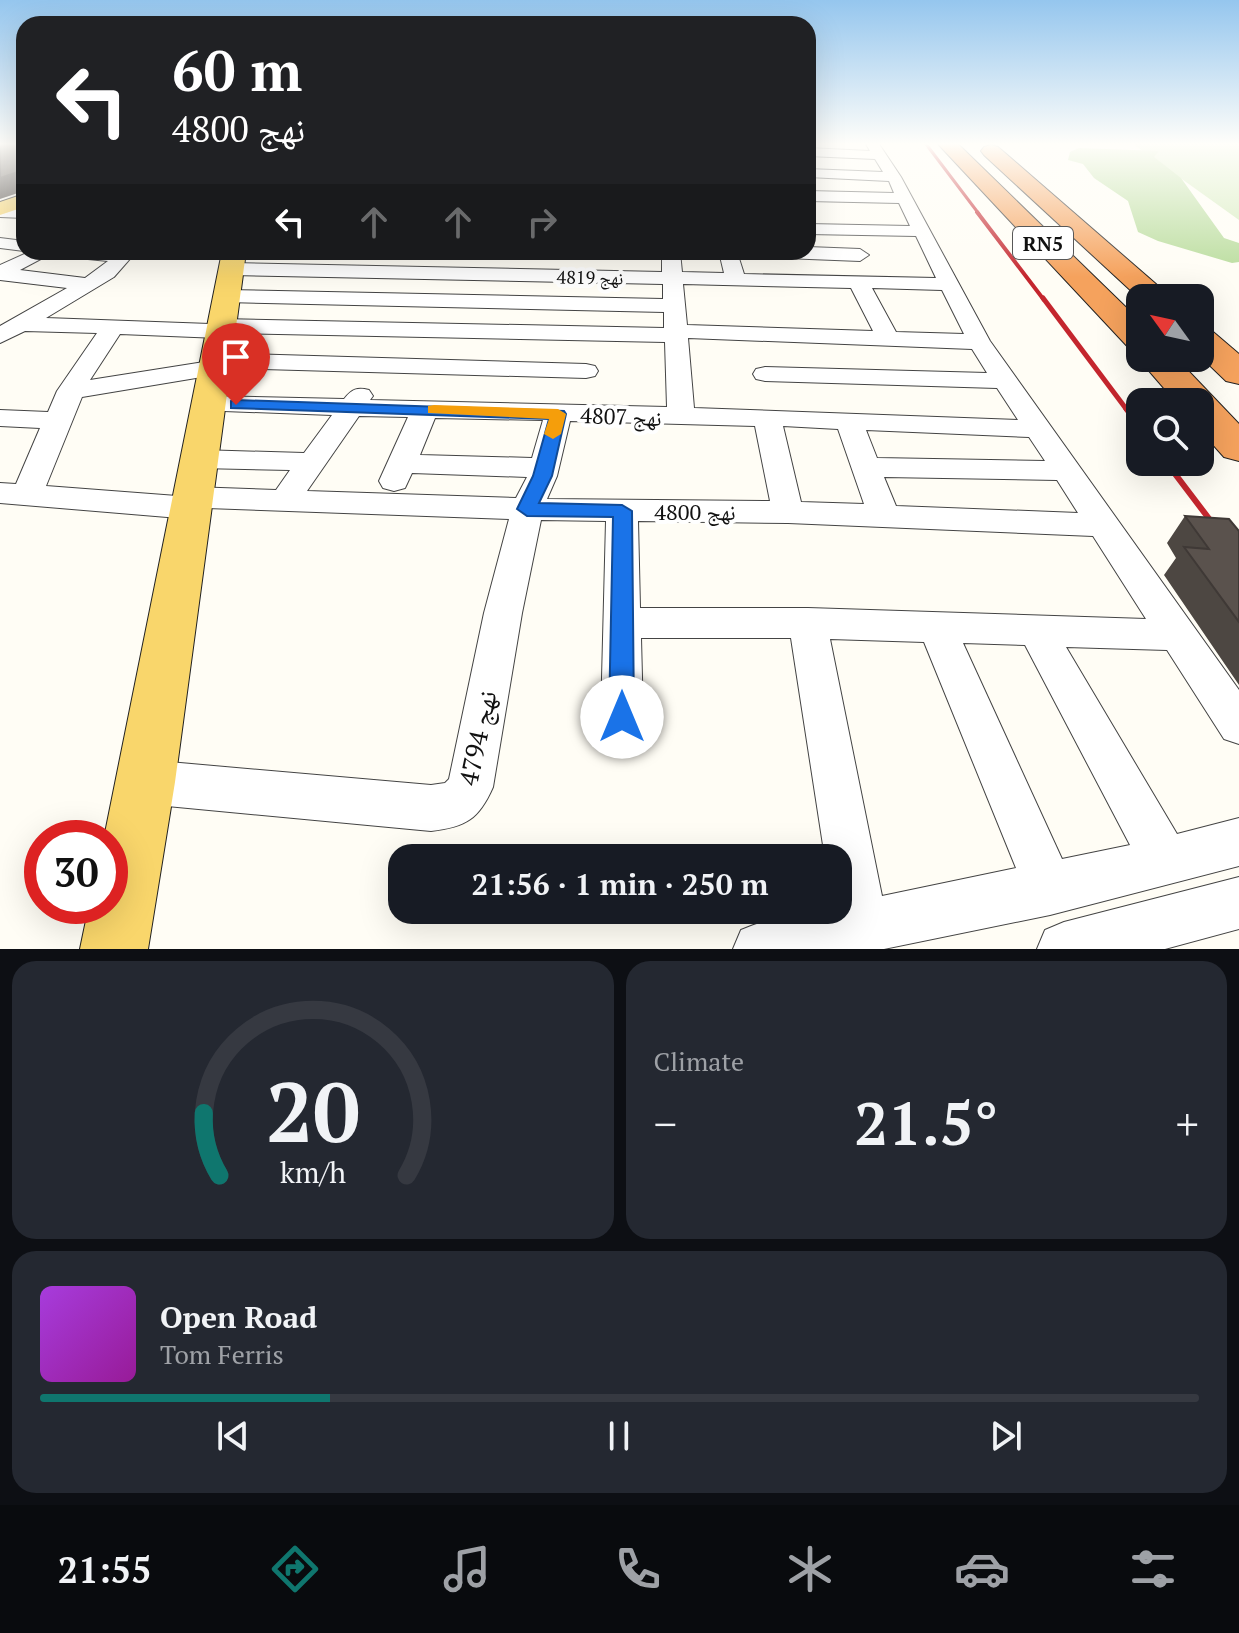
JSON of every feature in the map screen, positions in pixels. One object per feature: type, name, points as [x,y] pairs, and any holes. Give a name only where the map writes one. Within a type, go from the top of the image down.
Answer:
[{"type":"highway","name":"RN5","points":[[991,188],[1126,326]]},
{"type":"highway","name":"RN5","points":[[1034,188],[1141,284]]},
{"type":"highway","points":[[1214,351],[1239,373]]},
{"type":"highway","points":[[1169,372],[1183,388]]},
{"type":"highway","points":[[1214,421],[1239,448]]},
{"type":"main road","points":[[114,949],[146,782],[222,318]]},
{"type":"street","points":[[899,188],[979,342],[1035,429],[1239,725]]},
{"type":"street","points":[[816,196],[905,198]]},
{"type":"street","points":[[816,229],[920,231]]},
{"type":"street","points":[[846,230],[860,255],[888,338]]},
{"type":"street","points":[[816,254],[860,255]]},
{"type":"street","points":[[0,273],[28,260]]},
{"type":"street","points":[[9,330],[107,273],[121,260]]},
{"type":"street","name":"نهج 4819","points":[[222,318],[355,260],[400,274],[948,284]]},
{"type":"street","points":[[400,274],[411,260]]},
{"type":"street","points":[[493,276],[498,260]]},
{"type":"street","points":[[539,332],[550,276],[557,260]]},
{"type":"street","points":[[672,260],[681,417]]},
{"type":"street","points":[[730,260],[736,279]]},
{"type":"street","points":[[786,260],[793,280]]},
{"type":"street","points":[[0,273],[87,284]]},
{"type":"street","points":[[9,330],[113,328],[447,301],[675,306]]},
{"type":"street","points":[[284,501],[383,365],[447,301]]},
{"type":"street","points":[[0,308],[39,312]]},
{"type":"street","points":[[70,391],[222,318],[419,332],[677,333],[979,342]]},
{"type":"street","points":[[222,318],[383,365],[586,371]]},
{"type":"street","name":"نهج 4807","points":[[222,318],[351,408],[772,418],[1035,429]]},
{"type":"street","points":[[13,494],[57,421],[89,356],[113,328]]},
{"type":"street","points":[[498,331],[499,411]]},
{"type":"street","points":[[576,414],[586,371],[590,333]]},
{"type":"street","points":[[755,335],[765,374],[788,512]]},
{"type":"street","points":[[765,374],[1004,381]]},
{"type":"street","points":[[383,504],[425,409]]},
{"type":"street","name":"نهج 4794","points":[[146,782],[431,808],[453,805],[465,797],[470,787],[503,613],[527,509],[544,468],[576,414]]},
{"type":"street","points":[[0,418],[57,421]]},
{"type":"street","points":[[849,422],[884,517]]},
{"type":"street","points":[[13,494],[194,488],[312,462]]},
{"type":"street","points":[[401,464],[544,468]]},
{"type":"street","points":[[867,467],[1065,471]]},
{"type":"street","name":"نهج 4800","points":[[194,488],[284,501],[527,509],[788,512],[1101,525]]},
{"type":"street","points":[[622,511],[622,717]]},
{"type":"street","points":[[621,623],[808,623],[1176,635]]},
{"type":"street","points":[[808,623],[862,928]]},
{"type":"street","points":[[937,628],[1050,889]]},
{"type":"street","points":[[1037,631],[1166,862]]},
{"type":"street","points":[[760,949],[1050,889],[1239,842]]},
{"type":"street","points":[[1064,949],[1239,903]]},
{"type":"green space","points":[[1109,188],[1188,188],[1224,238],[1239,243],[1239,262],[1232,263],[1138,232],[1128,201]]},
{"type":"green space","points":[[1195,188],[1239,188],[1239,220]]},
{"type":"building","points":[[1185,516],[1229,519],[1239,531],[1239,622],[1184,547],[1209,549]]},
{"type":"railway","points":[[960,188],[979,214]]},
{"type":"railway","points":[[977,212],[1044,300]]},
{"type":"railway","points":[[1043,298],[1126,409]]},
{"type":"railway","points":[[1177,476],[1232,549]]},
{"type":"railway","points":[[1230,547],[1239,559]]},
{"type":"slow traffic","points":[[434,409],[558,414],[553,434]]},
{"type":"route","points":[[236,405],[558,414],[539,486],[527,509],[622,511],[622,717]]}]
